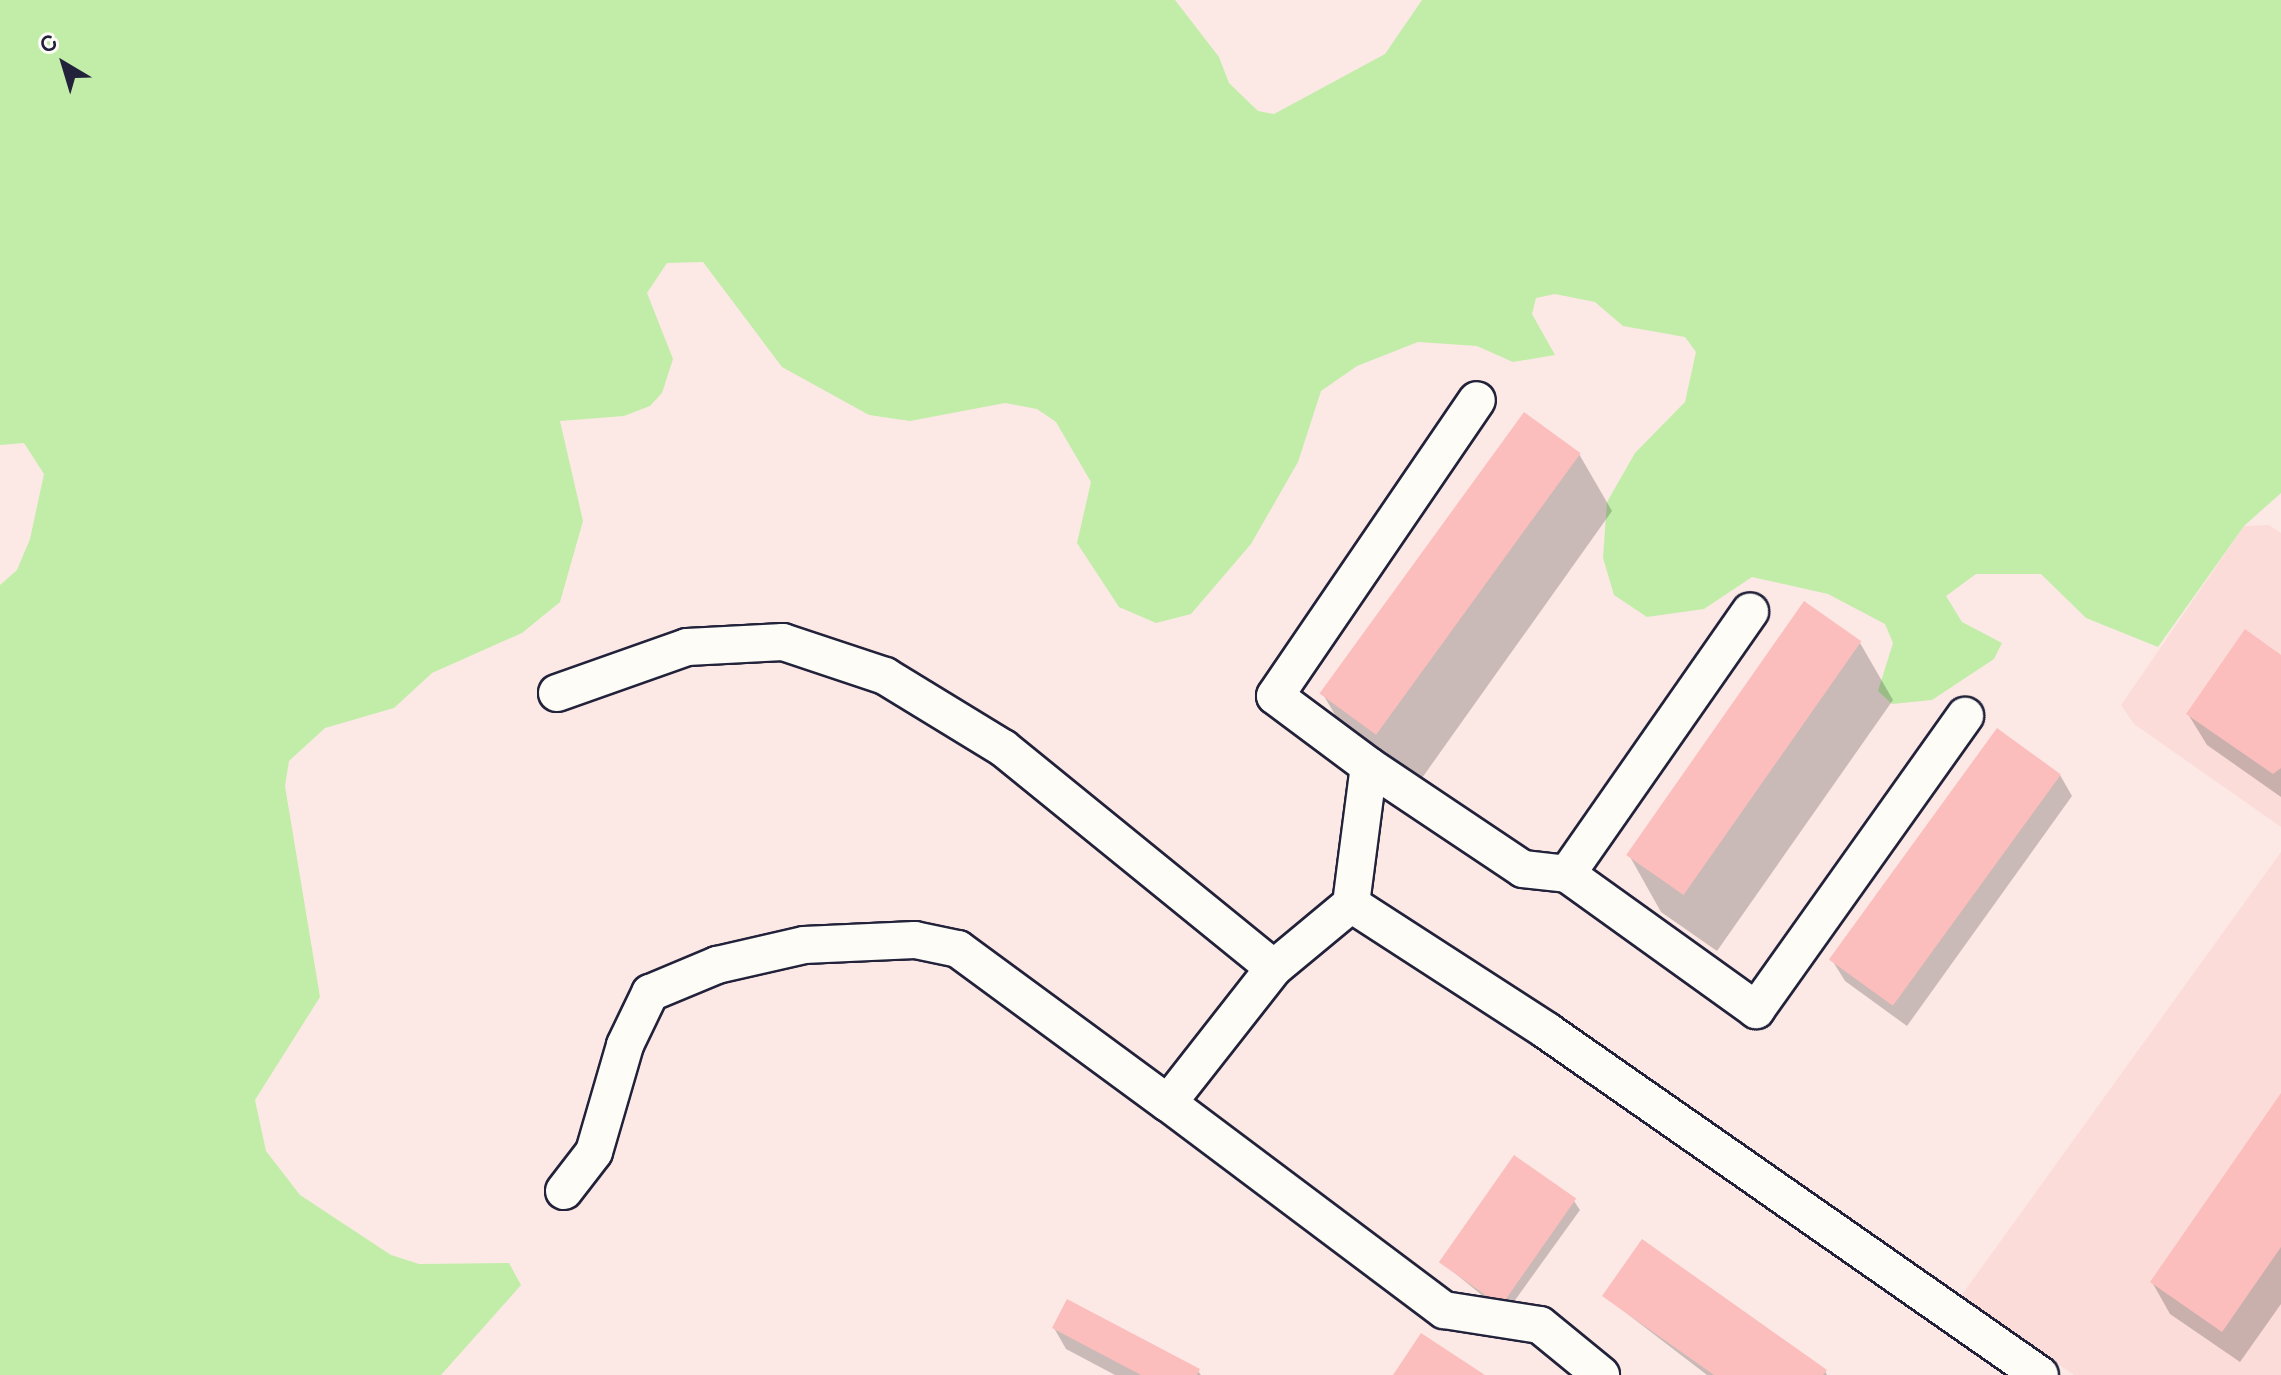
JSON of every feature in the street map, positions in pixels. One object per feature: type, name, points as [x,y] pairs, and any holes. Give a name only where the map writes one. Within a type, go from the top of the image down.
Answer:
[{"type":"lane","points":[[1477,400],[1275,696],[1369,766],[1523,869],[1567,874],[1756,1010],[1965,716]]},
{"type":"lane","points":[[1567,874],[1750,612]]},
{"type":"lane","points":[[557,693],[687,647],[769,643],[885,676],[1003,748],[1274,968]]},
{"type":"lane","points":[[1168,1103],[1274,968],[1351,904],[1369,766]]},
{"type":"lane","points":[[1351,904],[1547,1031],[2040,1375]]},
{"type":"lane","points":[[564,1191],[594,1152],[625,1045],[650,993],[717,965],[804,945],[915,940],[958,949],[1444,1310],[1540,1325],[1601,1375]]},
{"type":"shaded area","points":[[2269,525],[2281,533],[2281,827],[2134,724],[2121,705],[2244,526]]},
{"type":"shaded area","points":[[2281,852],[2281,1375],[2074,1375],[1961,1296]]},
{"type":"green space","points":[[0,0],[1175,0],[1219,57],[1229,83],[1258,111],[1274,114],[1385,54],[1422,0],[2281,0],[2281,493],[2244,526],[2158,647],[2086,618],[2041,574],[1976,574],[1946,596],[1962,622],[2002,643],[1994,659],[1932,700],[1892,704],[1878,691],[1893,643],[1885,624],[1828,594],[1752,577],[1704,609],[1647,617],[1614,595],[1603,558],[1607,502],[1635,453],[1685,402],[1696,352],[1685,337],[1623,326],[1595,302],[1555,294],[1536,298],[1532,314],[1555,355],[1513,362],[1477,346],[1418,342],[1357,366],[1321,391],[1298,462],[1251,544],[1191,614],[1156,623],[1119,607],[1077,543],[1091,482],[1056,422],[1037,409],[1005,403],[910,421],[869,415],[782,367],[703,262],[667,263],[647,293],[673,359],[662,393],[650,406],[624,416],[560,421],[583,521],[560,602],[522,633],[432,673],[394,708],[325,728],[289,761],[285,786],[320,997],[255,1100],[266,1151],[300,1195],[391,1255],[419,1264],[509,1263],[521,1285],[441,1375],[0,1375],[0,585],[17,570],[30,539],[44,474],[24,443],[0,445]]},
{"type":"building","points":[[1524,412],[1581,453],[1376,735],[1319,694]]},
{"type":"building","points":[[1804,601],[1861,641],[1684,895],[1626,855]]},
{"type":"building","points":[[2245,629],[2281,655],[2281,768],[2273,774],[2186,714]]},
{"type":"building","points":[[1997,728],[2061,774],[1893,1006],[1829,959]]},
{"type":"building","points":[[2281,1093],[2281,1247],[2222,1332],[2150,1282]]},
{"type":"building","points":[[1514,1155],[1576,1199],[1501,1306],[1439,1262]]},
{"type":"building","points":[[1642,1239],[1827,1370],[1823,1375],[1714,1375],[1602,1296]]},
{"type":"building","points":[[1067,1299],[1200,1369],[1197,1375],[1141,1375],[1052,1328]]},
{"type":"building","points":[[1421,1333],[1485,1375],[1393,1375]]}]
